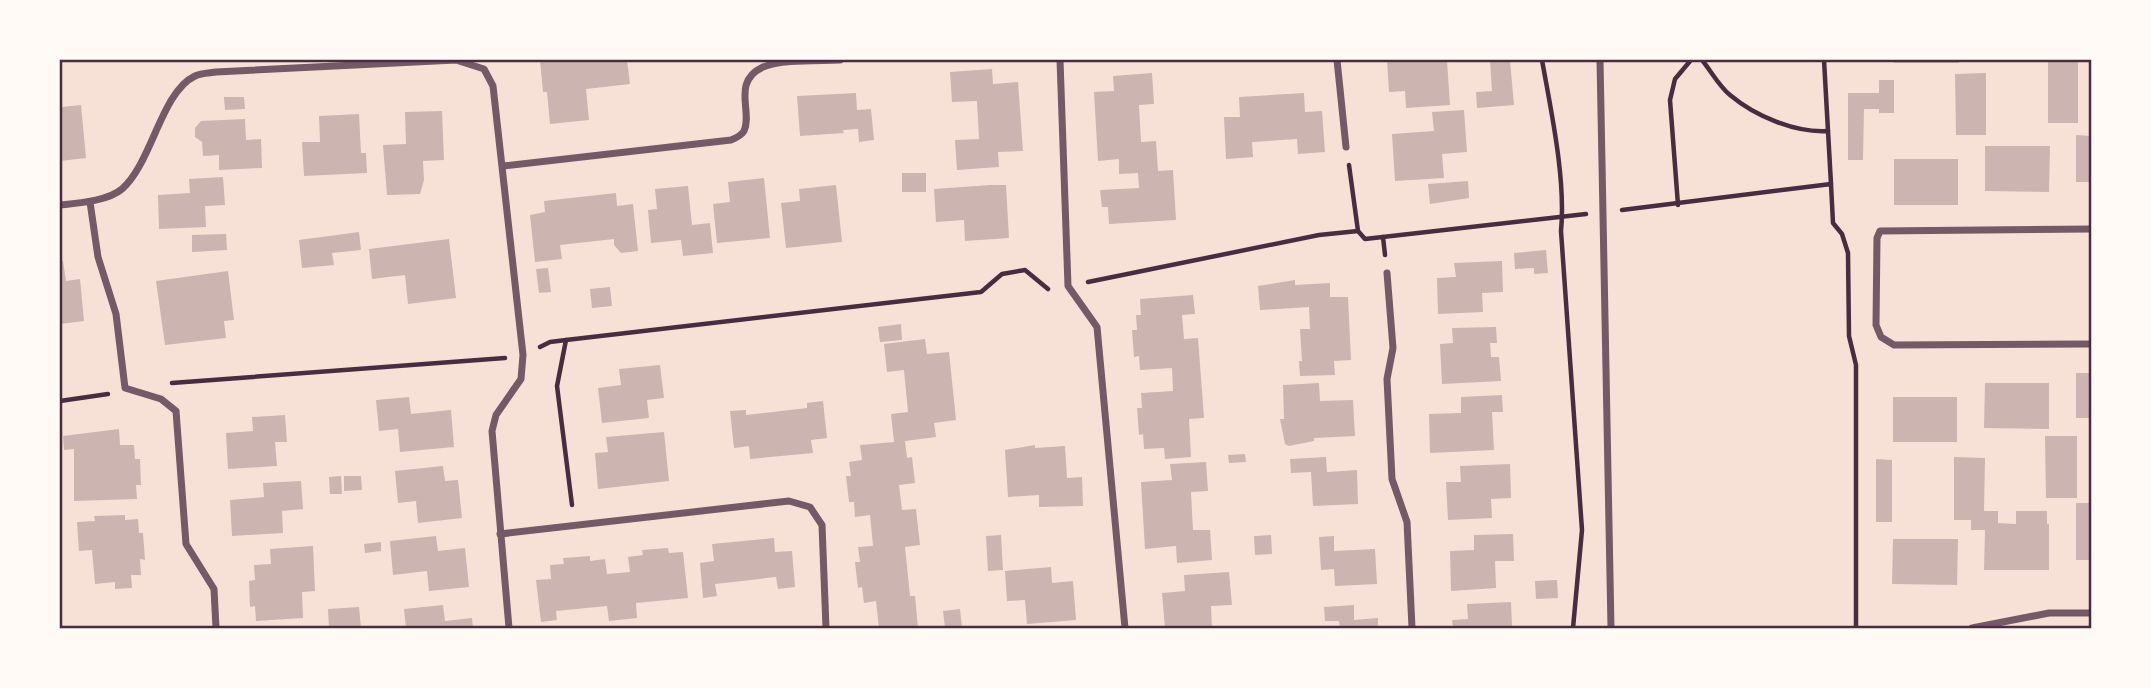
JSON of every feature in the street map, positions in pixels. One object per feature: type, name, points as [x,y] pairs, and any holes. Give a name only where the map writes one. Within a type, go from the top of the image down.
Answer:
[{"type":"street","points":[[60,205],[90,202],[121,191],[137,171],[173,96],[195,76],[216,72],[456,60],[484,69],[493,86],[523,355],[520,379],[496,415],[492,431],[509,628]]},
{"type":"street","points":[[503,166],[731,140],[740,136],[745,129],[744,91],[755,72],[773,64],[840,60]]},
{"type":"street","points":[[1060,60],[1068,286],[1097,327],[1125,628]]},
{"type":"street","points":[[1337,60],[1346,147]]},
{"type":"street","points":[[1600,60],[1611,628]]},
{"type":"street","points":[[90,202],[98,257],[116,314],[125,388],[161,399],[176,411],[186,544],[214,589],[216,628]]},
{"type":"street","points":[[2091,229],[1880,231],[1877,238],[1876,325],[1881,337],[1894,345],[2091,344]]},
{"type":"street","points":[[1387,273],[1393,348],[1388,379],[1392,480],[1407,522],[1412,628]]},
{"type":"street","points":[[500,534],[789,501],[810,507],[822,525],[826,628]]},
{"type":"street","points":[[1972,628],[2049,613],[2091,613]]},
{"type":"path","points":[[1542,60],[1553,123],[1563,215],[1569,360],[1582,530],[1573,628]]},
{"type":"path","points":[[1678,205],[1670,100],[1675,79],[1691,60]]},
{"type":"path","points":[[1702,60],[1729,94],[1764,116],[1803,130],[1828,131]]},
{"type":"path","points":[[1824,60],[1833,223],[1842,234],[1848,253],[1849,336],[1856,365],[1856,628]]},
{"type":"path","points":[[1346,147],[1358,231],[1365,239],[1563,215],[1678,205],[1831,184]]},
{"type":"path","points":[[165,383],[523,355],[550,342],[981,292],[1002,274],[1026,270],[1049,290],[1319,235],[1358,231]]},
{"type":"path","points":[[566,340],[557,386],[574,526]]},
{"type":"path","points":[[60,401],[125,388]]},
{"type":"building","points":[[540,60],[627,60],[630,84],[586,89],[589,120],[550,124]]},
{"type":"building","points":[[1387,60],[1447,60],[1450,105],[1406,108],[1405,91],[1389,92]]},
{"type":"building","points":[[1490,60],[1510,60],[1514,105],[1477,108],[1476,92],[1492,91]]},
{"type":"building","points":[[1893,60],[1959,60],[1959,63],[1893,63]]},
{"type":"building","points":[[2078,61],[2078,123],[2048,123],[2048,62]]},
{"type":"building","points":[[992,69],[993,84],[1018,82],[1023,151],[998,152],[999,167],[957,170],[955,140],[979,139],[977,101],[952,102],[950,72]]},
{"type":"building","points":[[1152,73],[1154,104],[1139,105],[1141,142],[1156,141],[1158,171],[1173,170],[1176,220],[1109,224],[1108,207],[1102,207],[1100,190],[1139,188],[1138,173],[1119,174],[1119,159],[1098,161],[1094,92],[1114,91],[1113,76]]},
{"type":"building","points":[[1986,73],[1986,135],[1956,135],[1955,74]]},
{"type":"building","points":[[1879,80],[1894,80],[1894,113],[1864,109],[1863,160],[1848,160],[1848,93],[1879,93]]},
{"type":"building","points":[[856,93],[857,110],[871,109],[874,140],[859,142],[858,129],[843,130],[844,133],[800,136],[797,96]]},
{"type":"building","points":[[1304,93],[1305,112],[1322,111],[1325,152],[1298,154],[1297,139],[1252,142],[1253,157],[1226,159],[1224,117],[1240,117],[1239,97]]},
{"type":"building","points":[[224,97],[244,97],[245,109],[225,110]]},
{"type":"building","points":[[60,101],[62,107],[81,105],[86,158],[60,161]]},
{"type":"building","points":[[1464,110],[1467,152],[1442,154],[1444,178],[1395,181],[1392,134],[1434,131],[1432,112]]},
{"type":"building","points":[[442,111],[444,160],[423,161],[424,180],[420,194],[387,195],[383,145],[406,144],[405,112]]},
{"type":"building","points":[[359,114],[361,153],[366,153],[367,173],[304,176],[302,142],[320,142],[319,116]]},
{"type":"building","points":[[245,119],[246,140],[261,139],[262,168],[219,170],[219,155],[203,156],[202,142],[195,137],[195,128],[201,121]]},
{"type":"building","points":[[2076,135],[2092,136],[2092,182],[2076,182]]},
{"type":"building","points":[[1985,146],[2050,146],[2049,192],[1985,191]]},
{"type":"building","points":[[1894,159],[1958,159],[1958,205],[1894,205]]},
{"type":"building","points":[[902,173],[926,173],[926,192],[902,192]]},
{"type":"building","points":[[223,177],[225,205],[205,206],[206,227],[159,229],[158,195],[190,193],[189,179]]},
{"type":"building","points":[[764,178],[770,238],[717,243],[713,204],[730,202],[728,182]]},
{"type":"building","points":[[1468,181],[1469,198],[1430,204],[1428,184]]},
{"type":"building","points":[[836,185],[842,242],[786,248],[781,203],[800,201],[799,189]]},
{"type":"building","points":[[1006,185],[1009,238],[965,241],[964,220],[936,222],[934,189]]},
{"type":"building","points":[[688,186],[692,225],[710,223],[713,253],[683,256],[681,240],[651,243],[648,210],[657,209],[655,189]]},
{"type":"building","points":[[616,193],[617,206],[633,204],[638,251],[621,253],[614,245],[614,239],[560,245],[562,259],[535,262],[530,215],[545,212],[544,201]]},
{"type":"building","points":[[359,232],[361,250],[332,253],[334,265],[302,268],[299,240]]},
{"type":"building","points":[[226,234],[227,250],[192,252],[192,235]]},
{"type":"building","points":[[449,239],[456,298],[408,304],[405,275],[372,279],[369,249]]},
{"type":"building","points":[[1546,250],[1548,273],[1534,274],[1534,268],[1515,269],[1514,253]]},
{"type":"building","points":[[60,261],[63,261],[66,281],[80,279],[84,321],[60,324]]},
{"type":"building","points":[[1502,261],[1503,292],[1482,293],[1483,312],[1438,314],[1437,278],[1456,277],[1454,263]]},
{"type":"building","points":[[548,268],[551,292],[539,293],[536,269]]},
{"type":"building","points":[[228,271],[234,320],[224,321],[226,338],[165,345],[156,281]]},
{"type":"building","points":[[1295,280],[1295,285],[1330,283],[1330,297],[1348,297],[1351,360],[1334,361],[1335,375],[1300,376],[1300,329],[1310,329],[1309,307],[1260,310],[1258,286]]},
{"type":"building","points":[[610,287],[612,306],[592,308],[590,289]]},
{"type":"building","points":[[1193,295],[1195,314],[1182,315],[1184,339],[1198,338],[1204,418],[1189,419],[1191,457],[1165,459],[1164,448],[1144,449],[1143,434],[1139,435],[1137,408],[1142,408],[1141,393],[1173,391],[1172,368],[1140,370],[1139,356],[1134,357],[1132,330],[1137,330],[1136,315],[1141,315],[1140,299]]},
{"type":"building","points":[[901,324],[902,340],[880,342],[878,327]]},
{"type":"building","points":[[1496,327],[1497,343],[1490,343],[1491,357],[1499,357],[1501,381],[1442,384],[1440,344],[1453,343],[1452,328]]},
{"type":"building","points":[[925,339],[927,354],[949,352],[956,420],[934,423],[936,437],[905,441],[907,458],[912,457],[915,483],[899,485],[902,510],[916,509],[920,545],[905,547],[910,596],[915,596],[918,628],[879,628],[876,601],[864,603],[862,587],[858,588],[855,562],[860,562],[858,547],[873,546],[870,515],[855,517],[854,502],[849,502],[846,476],[851,476],[849,462],[862,460],[860,445],[894,442],[891,414],[908,412],[904,370],[887,372],[884,344]]},
{"type":"building","points":[[660,365],[664,398],[647,400],[649,418],[602,423],[598,388],[621,385],[619,369]]},
{"type":"building","points":[[2076,373],[2092,373],[2092,418],[2076,418]]},
{"type":"building","points":[[1319,383],[1320,401],[1353,400],[1355,436],[1314,438],[1314,441],[1289,446],[1285,444],[1280,419],[1284,419],[1283,385]]},
{"type":"building","points":[[1985,383],[2049,383],[2049,429],[1984,428]]},
{"type":"building","points":[[1502,395],[1503,412],[1492,412],[1494,450],[1430,453],[1429,414],[1461,413],[1461,397]]},
{"type":"building","points":[[409,397],[411,414],[451,410],[454,447],[400,452],[398,429],[379,431],[376,400]]},
{"type":"building","points":[[1893,397],[1957,397],[1957,442],[1893,442]]},
{"type":"building","points":[[823,401],[827,438],[811,440],[813,453],[750,459],[749,446],[734,448],[730,411],[746,410],[746,415],[807,408],[807,403]]},
{"type":"building","points":[[285,415],[287,442],[275,442],[277,466],[228,469],[226,433],[253,431],[252,417]]},
{"type":"building","points":[[119,429],[120,445],[134,445],[135,459],[140,459],[141,485],[136,485],[137,499],[74,501],[74,449],[64,450],[63,436]]},
{"type":"building","points":[[664,432],[669,481],[598,489],[595,453],[608,452],[606,437]]},
{"type":"building","points":[[2045,436],[2077,436],[2077,498],[2046,498]]},
{"type":"building","points":[[1035,445],[1035,448],[1065,446],[1067,478],[1082,477],[1083,506],[1039,507],[1039,495],[1008,497],[1005,450]]},
{"type":"building","points":[[1245,454],[1246,462],[1229,463],[1228,455]]},
{"type":"building","points":[[1326,457],[1327,472],[1357,470],[1358,504],[1313,506],[1311,472],[1291,473],[1290,459]]},
{"type":"building","points":[[1954,457],[1985,458],[1984,511],[1998,511],[1998,523],[2016,524],[2016,511],[2047,511],[2049,570],[1984,570],[1985,530],[1971,530],[1971,520],[1954,520]]},
{"type":"building","points":[[1876,459],[1892,460],[1892,522],[1876,522]]},
{"type":"building","points":[[1206,462],[1208,491],[1191,492],[1193,530],[1210,530],[1212,560],[1177,563],[1176,546],[1145,549],[1141,482],[1172,480],[1170,464]]},
{"type":"building","points":[[1510,464],[1511,498],[1491,499],[1492,518],[1448,520],[1446,482],[1461,482],[1460,466]]},
{"type":"building","points":[[443,466],[445,481],[458,480],[462,518],[418,523],[416,501],[398,503],[395,471]]},
{"type":"building","points":[[341,476],[342,494],[330,494],[329,477]]},
{"type":"building","points":[[344,476],[361,476],[362,490],[344,491]]},
{"type":"building","points":[[301,481],[303,509],[282,511],[283,533],[232,536],[230,500],[264,497],[263,483]]},
{"type":"building","points":[[2076,503],[2092,503],[2092,560],[2076,560]]},
{"type":"building","points":[[125,515],[125,520],[138,519],[139,533],[143,533],[145,560],[140,559],[141,575],[131,575],[132,588],[115,589],[115,582],[95,584],[92,550],[79,551],[77,522],[95,521],[94,516]]},
{"type":"building","points":[[1513,534],[1514,561],[1495,561],[1496,588],[1451,591],[1450,551],[1474,550],[1474,535]]},
{"type":"building","points":[[1001,535],[1003,570],[988,571],[986,536]]},
{"type":"building","points":[[1271,535],[1272,554],[1255,555],[1254,536]]},
{"type":"building","points":[[436,536],[438,551],[465,548],[469,587],[429,591],[427,571],[393,575],[390,541]]},
{"type":"building","points":[[1334,536],[1334,551],[1375,549],[1377,584],[1335,586],[1334,569],[1321,570],[1319,537]]},
{"type":"building","points":[[774,538],[775,552],[792,551],[795,587],[778,589],[776,577],[715,584],[717,596],[703,598],[700,563],[714,561],[712,544]]},
{"type":"building","points":[[1893,539],[1958,539],[1957,585],[1892,584]]},
{"type":"building","points":[[381,542],[381,551],[365,553],[364,544]]},
{"type":"building","points":[[313,546],[315,591],[302,592],[303,618],[256,621],[255,606],[250,607],[249,581],[255,580],[254,565],[271,564],[270,549]]},
{"type":"building","points":[[668,548],[669,553],[683,552],[688,598],[636,603],[637,618],[609,621],[607,606],[556,611],[557,620],[541,622],[536,580],[551,579],[550,565],[564,564],[563,558],[590,556],[590,561],[605,559],[607,574],[630,572],[628,557],[643,555],[642,550]]},
{"type":"building","points":[[1051,567],[1052,583],[1073,581],[1076,620],[1027,624],[1025,600],[1007,601],[1005,571]]},
{"type":"building","points":[[1229,572],[1232,605],[1211,606],[1212,628],[1165,628],[1162,593],[1185,591],[1184,575]]},
{"type":"building","points":[[1557,580],[1558,598],[1536,599],[1535,581]]},
{"type":"building","points":[[1511,602],[1512,626],[1453,628],[1452,620],[1468,619],[1467,604]]},
{"type":"building","points":[[443,605],[445,621],[472,618],[473,628],[406,628],[404,609]]},
{"type":"building","points":[[1354,605],[1354,620],[1378,618],[1378,628],[1340,628],[1339,621],[1325,621],[1324,607]]},
{"type":"building","points":[[359,607],[361,628],[329,628],[328,609]]},
{"type":"building","points":[[960,609],[962,628],[945,628],[943,611]]}]
